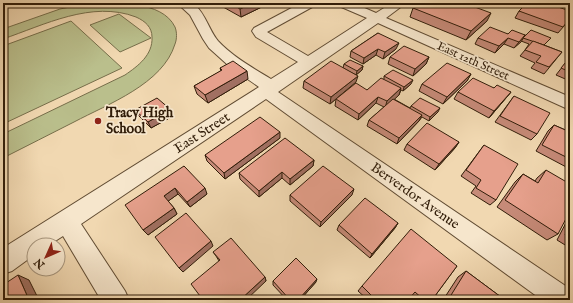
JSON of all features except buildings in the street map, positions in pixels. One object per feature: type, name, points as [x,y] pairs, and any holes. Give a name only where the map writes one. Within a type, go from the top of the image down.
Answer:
[{"type":"main road","points":[[555,3],[570,8]]},
{"type":"street","name":"Berverdor Avenue","points":[[183,3],[196,13],[209,37],[222,52],[269,90],[564,300]]},
{"type":"street","points":[[309,63],[261,34],[259,31],[310,3]]},
{"type":"street","name":"East 12th Street","points":[[343,3],[570,104]]},
{"type":"street","name":"East Street","points":[[3,262],[269,90],[400,3]]},
{"type":"street","points":[[67,221],[116,300]]},
{"type":"green space","points":[[89,3],[124,3],[137,5],[160,12],[169,18],[175,27],[176,42],[169,58],[159,71],[147,82],[133,91],[3,158],[3,134],[125,75],[140,64],[147,55],[152,43],[151,30],[145,22],[136,17],[119,12],[102,11],[68,16],[3,39],[3,29],[60,9]]},
{"type":"green space","points":[[119,14],[151,38],[120,52],[90,25]]},
{"type":"green space","points":[[71,21],[122,68],[3,124],[3,46]]},
{"type":"place","name":"Tracy High School","points":[[98,121]]}]
